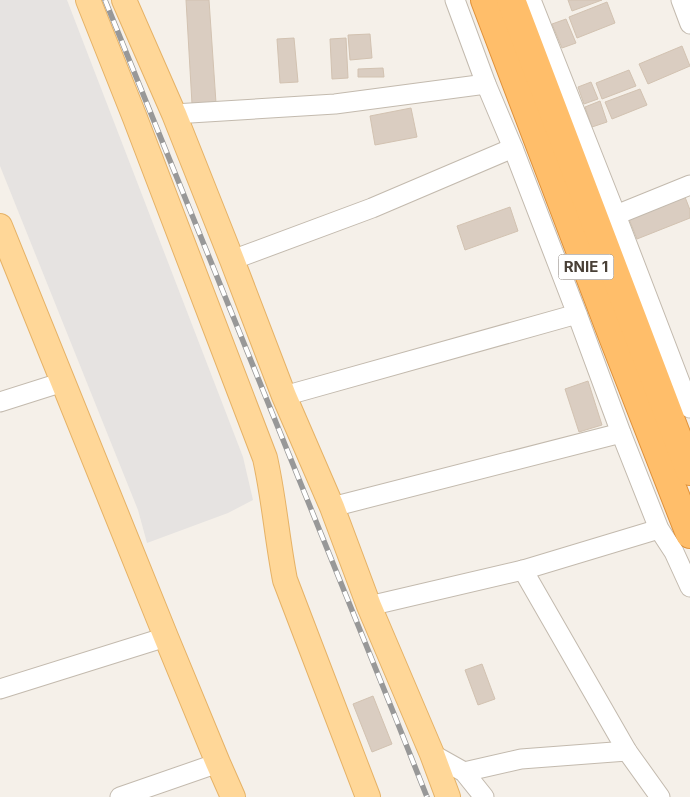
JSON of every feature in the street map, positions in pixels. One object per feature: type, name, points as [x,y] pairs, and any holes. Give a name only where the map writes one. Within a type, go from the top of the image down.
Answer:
[{"type":"highway","name":"RNIE 1","points":[[485,0],[608,325],[690,534]]},
{"type":"highway","name":"RNIE 1","points":[[511,0],[690,471]]},
{"type":"main road","points":[[88,0],[265,458],[285,580],[368,797]]},
{"type":"main road","points":[[124,0],[174,114],[284,396],[332,507],[369,606],[432,754],[448,797]]},
{"type":"main road","points":[[0,226],[5,253],[63,382],[233,797]]},
{"type":"street","points":[[455,0],[486,84],[513,148],[577,314],[621,433],[660,529],[674,552],[690,587]]},
{"type":"street","points":[[531,0],[690,408]]},
{"type":"street","points":[[681,0],[690,24]]},
{"type":"street","points":[[174,114],[335,104],[486,84]]},
{"type":"street","points":[[232,260],[372,208],[513,148]]},
{"type":"street","points":[[616,215],[690,185]]},
{"type":"street","points":[[284,396],[577,314]]},
{"type":"street","points":[[0,402],[63,382]]},
{"type":"street","points":[[332,507],[621,433]]},
{"type":"street","points":[[369,606],[523,570],[660,529]]},
{"type":"street","points":[[523,570],[628,751],[660,797]]},
{"type":"street","points":[[0,689],[166,637]]},
{"type":"street","points":[[464,772],[521,759],[628,751]]},
{"type":"street","points":[[432,754],[464,772],[484,797]]},
{"type":"street","points":[[120,797],[218,763]]},
{"type":"shaded area","points":[[0,0],[67,0],[243,457],[253,500],[228,513],[147,543],[138,510],[0,166]]},
{"type":"building","points":[[186,0],[209,0],[216,103],[192,104]]},
{"type":"building","points":[[568,0],[602,0],[572,11]]},
{"type":"building","points":[[607,2],[615,23],[577,38],[569,17]]},
{"type":"building","points":[[566,19],[576,43],[562,48],[552,24]]},
{"type":"building","points":[[370,34],[372,58],[350,60],[348,35]]},
{"type":"building","points":[[294,38],[298,82],[280,83],[277,39]]},
{"type":"building","points":[[346,38],[348,78],[332,79],[330,39]]},
{"type":"building","points":[[682,46],[690,66],[648,84],[639,64]]},
{"type":"building","points":[[383,68],[384,77],[358,77],[358,69]]},
{"type":"building","points":[[629,70],[636,86],[602,99],[596,83]]},
{"type":"building","points":[[591,82],[598,99],[584,104],[578,87]]},
{"type":"building","points":[[640,89],[647,105],[612,119],[605,102]]},
{"type":"building","points":[[600,101],[607,122],[592,127],[585,107]]},
{"type":"building","points":[[411,108],[417,137],[375,145],[370,116]]},
{"type":"building","points":[[685,197],[690,210],[690,218],[637,239],[629,219]]},
{"type":"building","points":[[510,207],[518,231],[465,250],[457,226]]},
{"type":"building","points":[[588,381],[602,425],[579,432],[565,389]]},
{"type":"building","points":[[482,664],[495,699],[478,705],[465,670]]},
{"type":"building","points":[[373,696],[392,744],[372,752],[353,704]]},
{"type":"railway","points":[[105,0],[427,797]]}]
